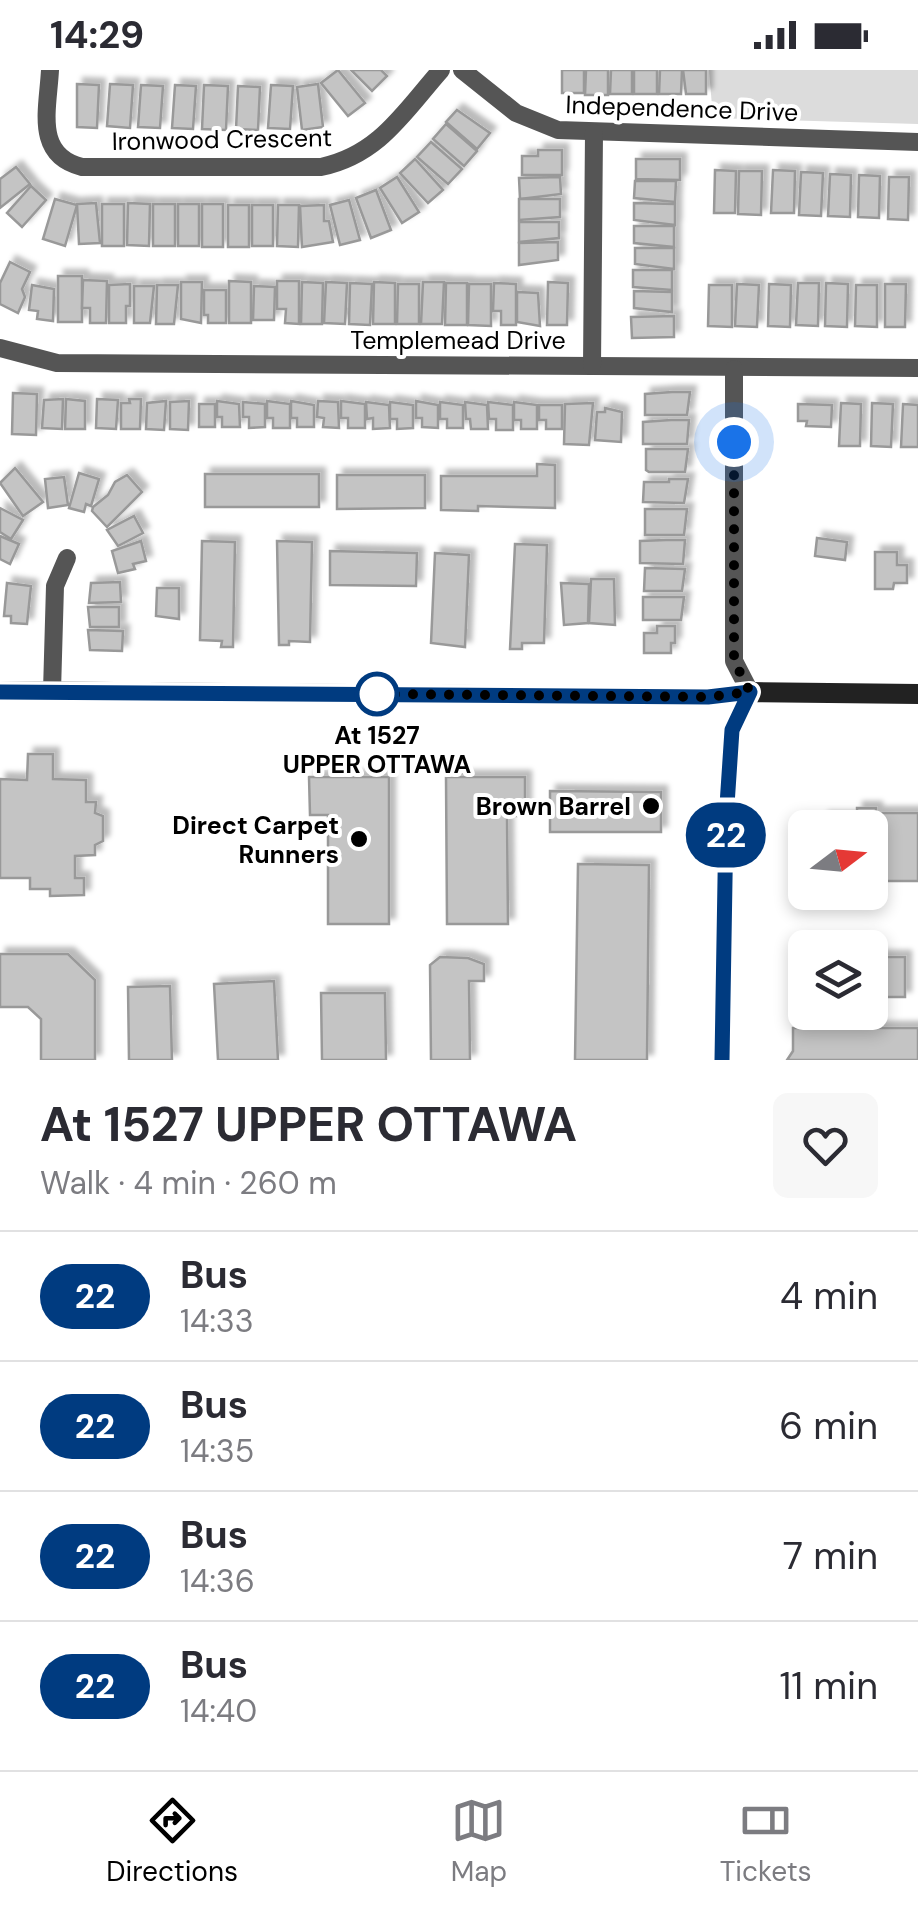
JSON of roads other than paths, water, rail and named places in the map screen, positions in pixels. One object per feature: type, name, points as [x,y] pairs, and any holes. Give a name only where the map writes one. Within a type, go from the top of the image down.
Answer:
[{"type":"main road","points":[[0,692],[708,697],[750,692],[918,694]]},
{"type":"street","name":"Ironwood Crescent","points":[[50,70],[47,137],[61,160],[82,167],[338,164],[379,142],[441,70]]},
{"type":"street","name":"Independence Drive","points":[[462,70],[526,118],[558,130],[918,142]]},
{"type":"street","points":[[592,366],[594,133]]},
{"type":"street","name":"Templemead Drive","points":[[0,348],[56,363],[918,368]]},
{"type":"street","points":[[722,1060],[726,820],[732,730],[750,692],[734,661],[734,369]]},
{"type":"street","points":[[52,692],[55,586],[67,558]]},
{"type":"place","name":"At 1527 UPPER OTTAWA","points":[[377,694]]},
{"type":"place","name":"Brown Barrel","points":[[651,806]]},
{"type":"place","name":"Direct Carpet Runners","points":[[359,839]]}]
